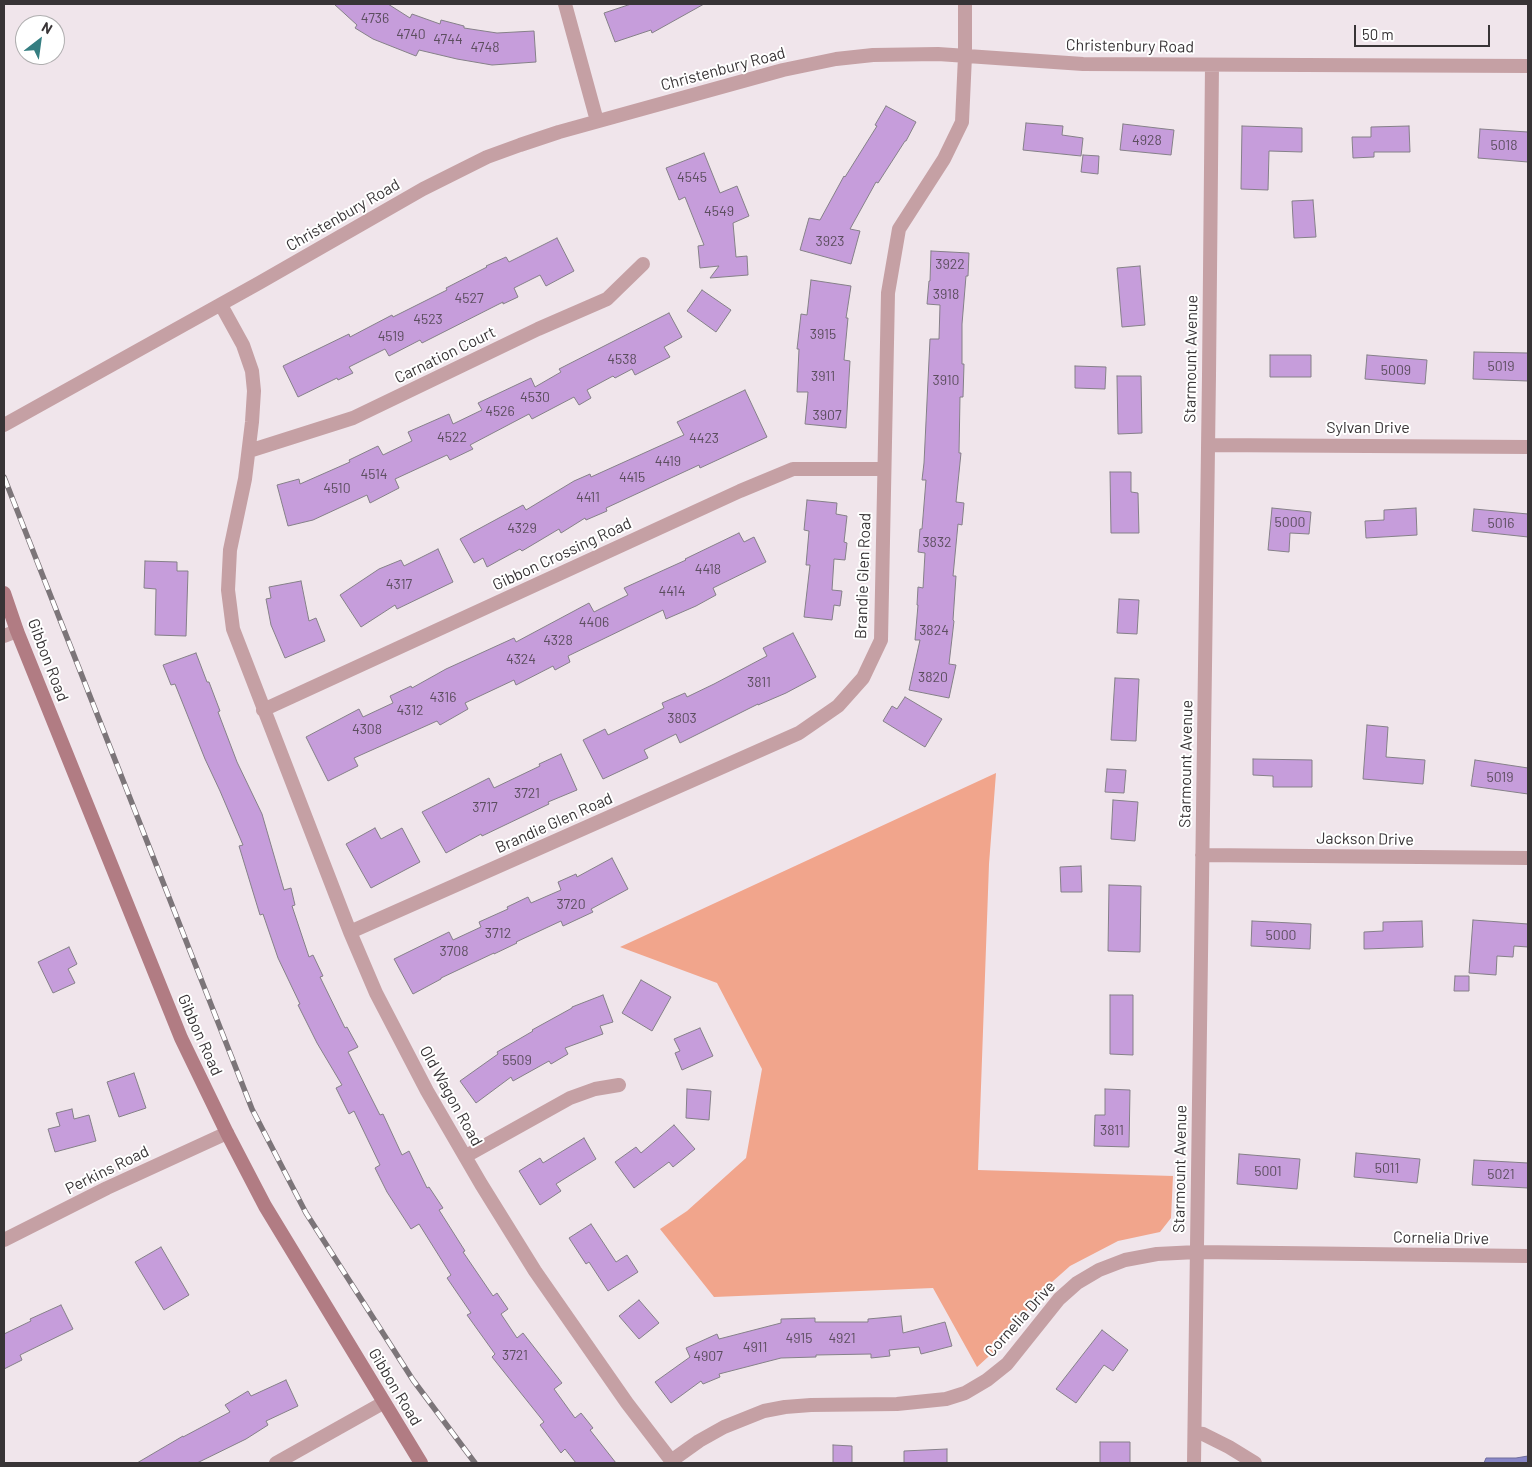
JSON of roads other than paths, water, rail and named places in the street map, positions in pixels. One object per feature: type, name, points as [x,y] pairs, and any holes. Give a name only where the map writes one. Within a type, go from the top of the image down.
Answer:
[{"type":"main road","name":"Gibbon Road","points":[[4,593],[10,634],[173,1020],[226,1133],[265,1206],[421,1463]]},
{"type":"street","points":[[565,4],[597,122]]},
{"type":"street","name":"Brandie Glen Road","points":[[350,932],[799,733],[838,706],[863,678],[881,640],[888,293],[899,229],[944,159],[962,122],[966,4]]},
{"type":"street","name":"Christenbury Road","points":[[4,425],[456,172],[520,145],[783,70],[836,59],[873,55],[938,54],[1083,64],[1528,66]]},
{"type":"street","name":"Starmount Avenue","points":[[1194,1463],[1212,65]]},
{"type":"street","name":"Carnation Court","points":[[249,451],[353,418],[538,329],[607,299],[643,264]]},
{"type":"street","name":"Old Wagon Road","points":[[221,305],[243,345],[252,371],[254,391],[249,451],[230,550],[228,590],[233,629],[263,710],[376,994],[427,1092],[535,1271],[627,1403],[672,1462]]},
{"type":"street","name":"Sylvan Drive","points":[[1208,445],[1528,447]]},
{"type":"street","name":"Gibbon Crossing Road","points":[[263,710],[793,469],[884,469]]},
{"type":"street","name":"Jackson Drive","points":[[1202,854],[1528,858]]},
{"type":"street","points":[[466,1156],[570,1098],[595,1089],[619,1085]]},
{"type":"street","name":"Perkins Road","points":[[4,1240],[107,1188],[226,1133]]},
{"type":"street","name":"Cornelia Drive","points":[[672,1462],[698,1441],[724,1427],[744,1418],[785,1407],[897,1404],[946,1399],[965,1393],[987,1380],[1007,1364],[1059,1299],[1077,1284],[1099,1270],[1125,1260],[1158,1254],[1196,1252],[1528,1256]]},
{"type":"street","points":[[276,1463],[384,1402]]},
{"type":"street","points":[[1195,1433],[1203,1434],[1255,1463]]},
{"type":"railway","points":[[4,477],[252,1109],[306,1213],[413,1380],[475,1463]]}]
